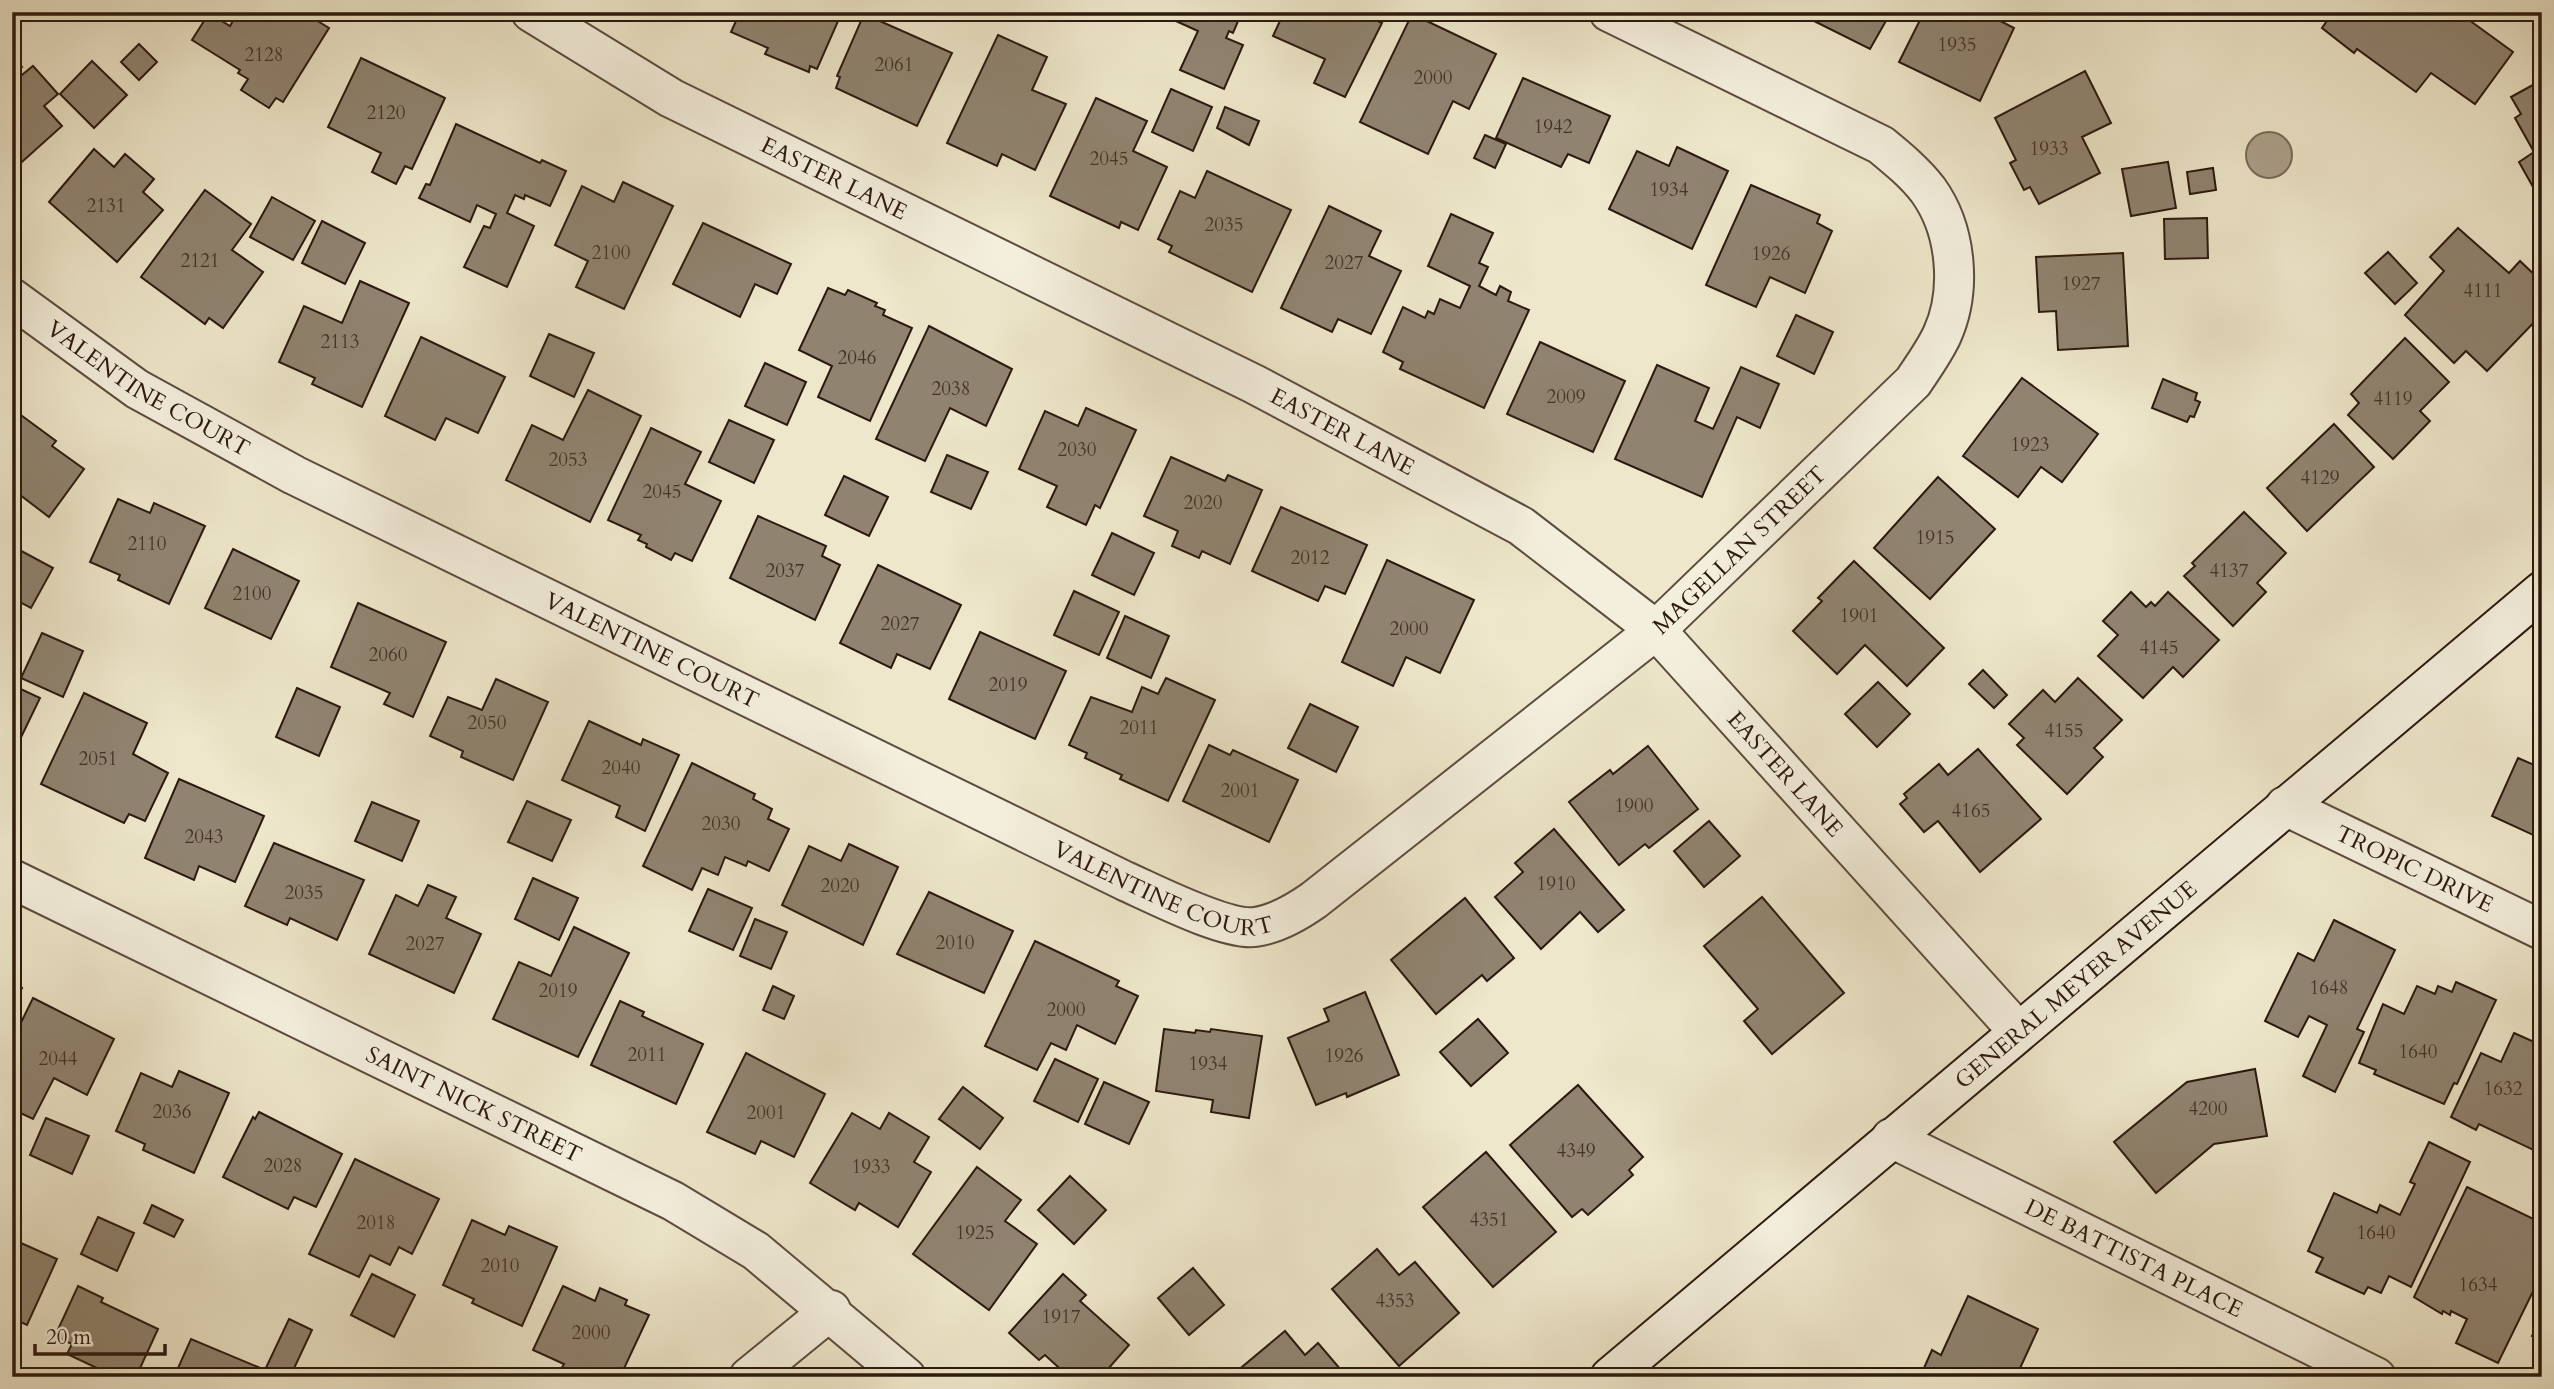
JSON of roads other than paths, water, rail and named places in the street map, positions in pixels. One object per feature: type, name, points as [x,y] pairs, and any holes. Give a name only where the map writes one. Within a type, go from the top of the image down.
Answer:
[{"type":"street","name":"EASTER LANE","points":[[531,12],[671,98],[1254,384],[1521,526],[1656,630],[2017,1030]]},
{"type":"street","name":"MAGELLAN STREET","points":[[1314,900],[1656,630],[1913,382],[1942,335],[1956,276],[1943,220],[1929,192],[1910,170],[1881,145],[1847,127],[1609,12]]},
{"type":"street","name":"VALENTINE COURT","points":[[12,298],[137,389],[294,475],[1125,881],[1207,916],[1252,928],[1301,910],[1314,900]]},
{"type":"street","name":"GENERAL MEYER AVENUE","points":[[1610,1377],[2017,1030],[2542,591]]},
{"type":"street","name":"TROPIC DRIVE","points":[[2285,806],[2542,930]]},
{"type":"street","name":"SAINT NICK STREET","points":[[12,879],[673,1201],[756,1251],[831,1310],[906,1377]]},
{"type":"street","name":"DE BATTISTA PLACE","points":[[1891,1138],[2376,1377]]},
{"type":"street","points":[[749,1377],[831,1310]]}]
